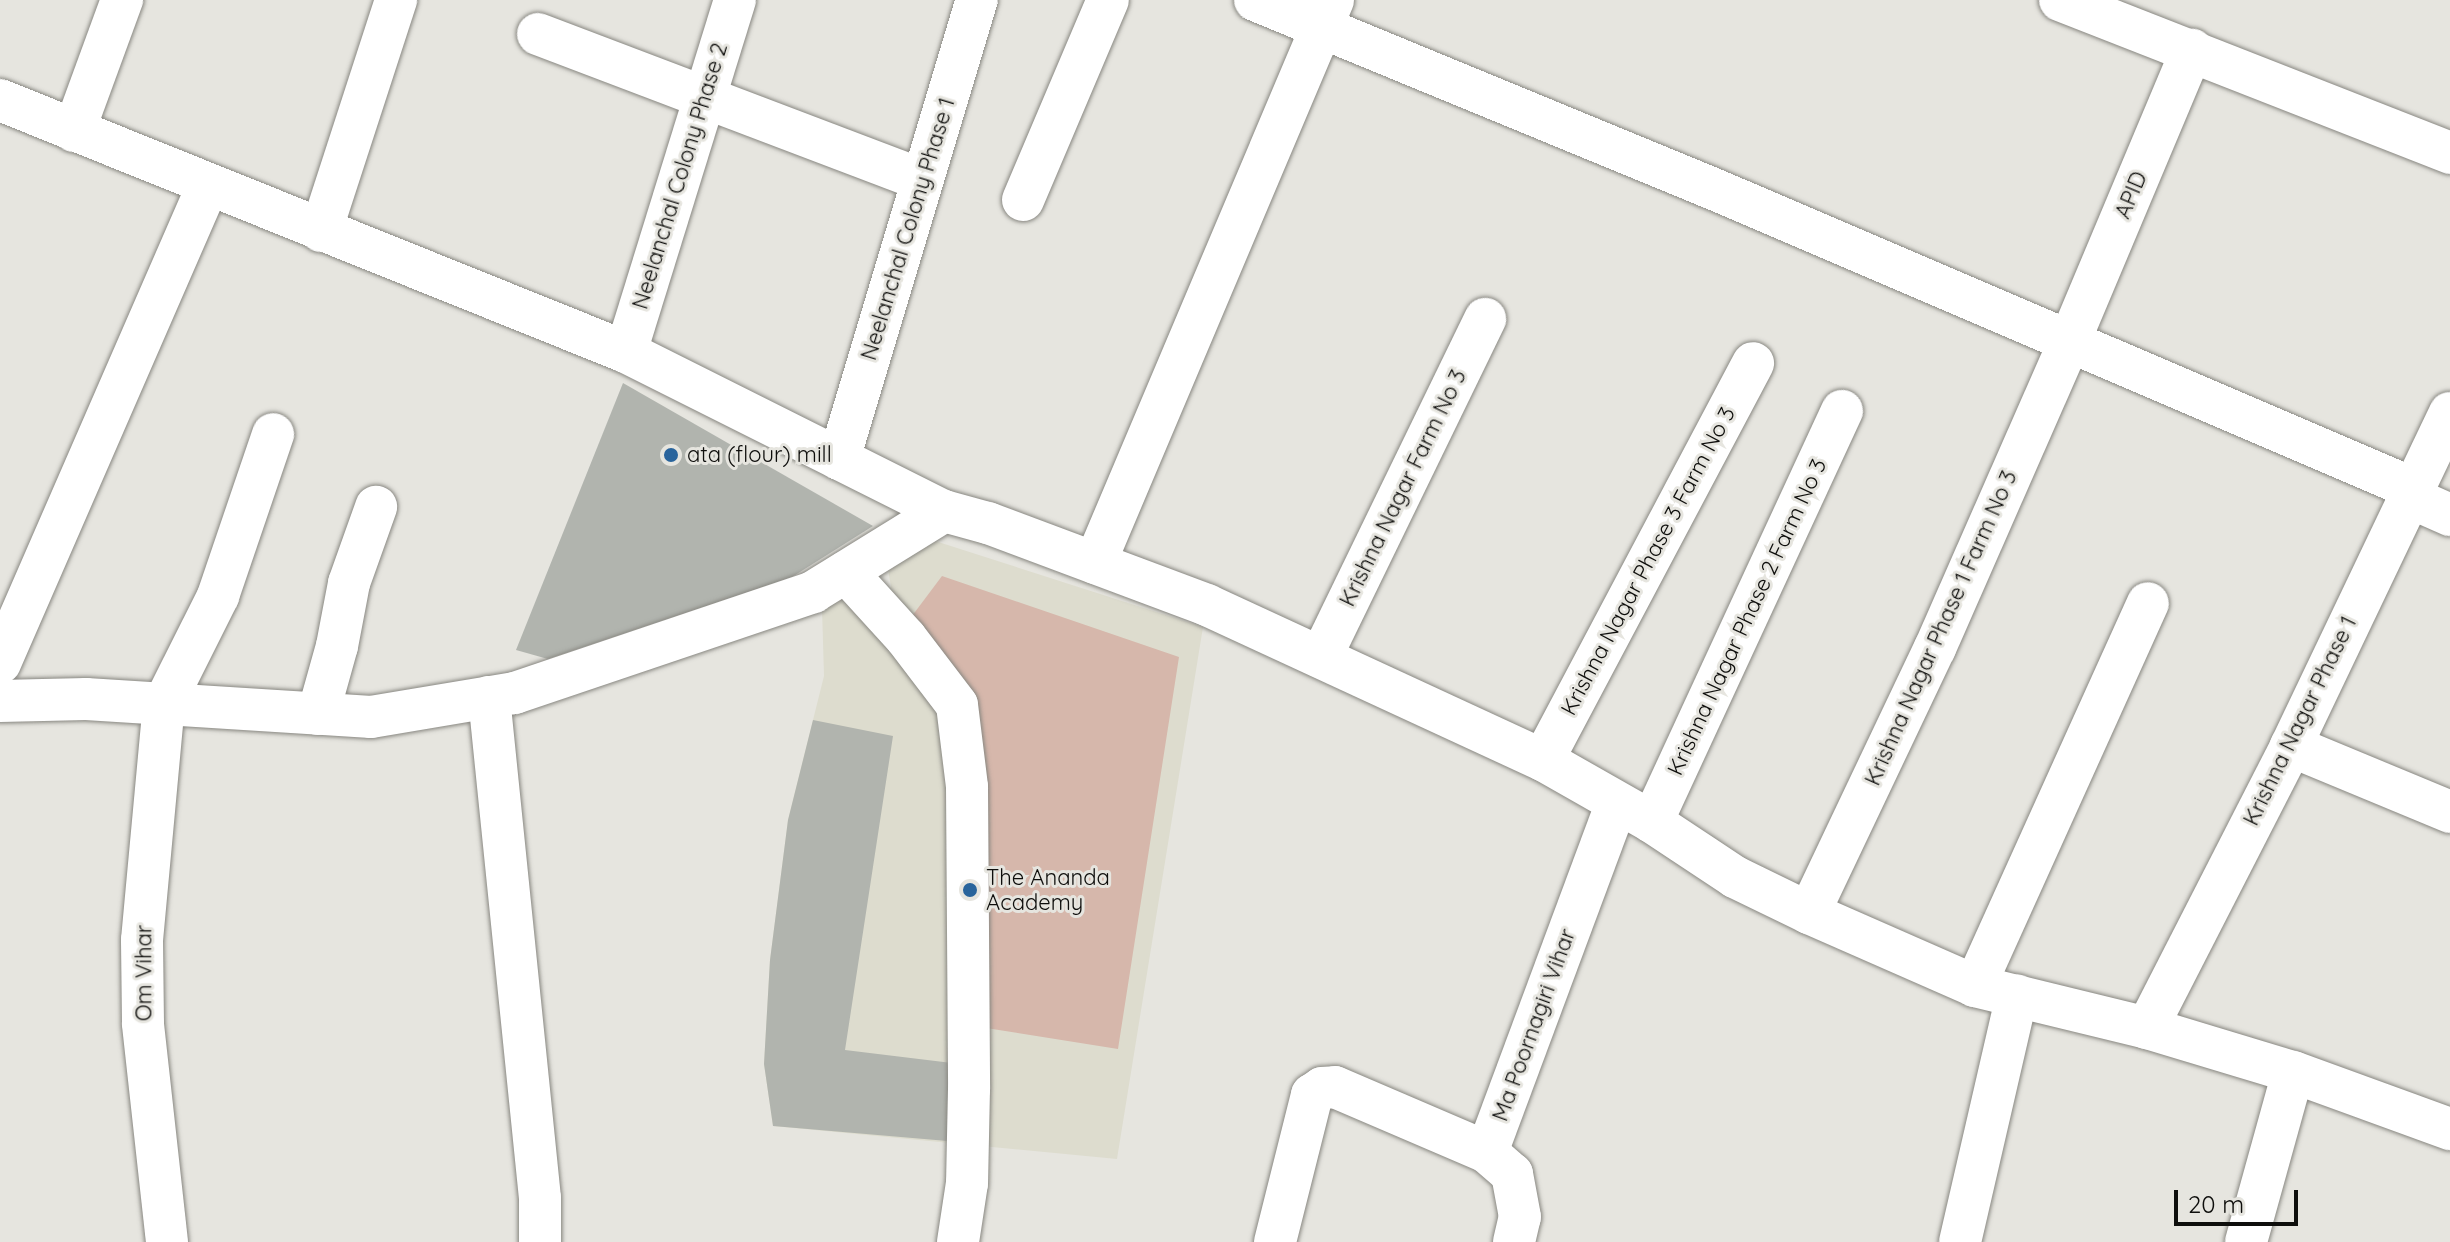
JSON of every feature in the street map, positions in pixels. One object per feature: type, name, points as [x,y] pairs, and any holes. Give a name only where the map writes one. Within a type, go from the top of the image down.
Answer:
[{"type":"street","points":[[74,131],[122,0]]},
{"type":"street","points":[[321,231],[396,0]]},
{"type":"street","name":"Neelanchal Colony Phase 2","points":[[626,352],[735,0]]},
{"type":"street","name":"Neelanchal Colony Phase 1","points":[[839,459],[977,0]]},
{"type":"street","points":[[1023,200],[1108,0]]},
{"type":"street","points":[[1255,0],[1327,14],[2070,340],[2410,492],[2450,515]]},
{"type":"street","points":[[2060,0],[2450,153]]},
{"type":"street","points":[[1095,563],[1327,14]]},
{"type":"street","points":[[538,34],[922,180]]},
{"type":"street","name":"APID","points":[[2070,340],[2192,50]]},
{"type":"street","points":[[0,100],[626,352],[944,511],[988,523],[1207,605],[1543,760],[1635,812],[1735,877],[1975,986],[2147,1028],[2293,1072],[2450,1129]]},
{"type":"street","points":[[0,663],[208,185]]},
{"type":"street","name":"Krishna Nagar Farm No 3","points":[[1321,657],[1485,319]]},
{"type":"street","name":"Krishna Nagar Phase 1 Farm No 3","points":[[1809,913],[1935,648],[2070,340]]},
{"type":"street","name":"Krishna Nagar Phase 3 Farm No 3","points":[[1543,760],[1753,363]]},
{"type":"street","name":"Krishna Nagar Phase 2 Farm No 3","points":[[1635,812],[1842,411]]},
{"type":"street","name":"Krishna Nagar Phase 1","points":[[2147,1028],[2291,746],[2450,413]]},
{"type":"street","points":[[164,704],[218,596],[273,434]]},
{"type":"street","points":[[318,714],[337,646],[349,583],[376,507]]},
{"type":"street","points":[[0,701],[86,699],[371,717],[515,693],[813,592],[944,511]]},
{"type":"street","points":[[846,572],[906,638],[957,705],[967,787],[969,1089],[967,1183],[958,1242]]},
{"type":"street","points":[[1975,986],[2148,603]]},
{"type":"street","points":[[489,697],[540,1198],[540,1242]]},
{"type":"street","name":"Om Vihar","points":[[164,704],[142,940],[143,1023],[167,1242]]},
{"type":"street","points":[[2291,746],[2450,812]]},
{"type":"street","name":"Ma Poornagiri Vihar","points":[[1487,1152],[1635,812]]},
{"type":"street","points":[[1960,1242],[2017,996]]},
{"type":"street","points":[[2246,1242],[2293,1072]]},
{"type":"street","points":[[1275,1242],[1312,1095],[1322,1088],[1335,1087],[1487,1152],[1512,1174],[1520,1217],[1514,1242]]},
{"type":"shaded area","name":"The Ananda Academy","points":[[932,540],[1203,627],[1117,1159],[773,1126],[764,1064],[770,960],[788,820],[824,676],[822,608],[843,598],[872,599],[891,587],[888,569]]},
{"type":"shaded area","points":[[942,576],[1179,657],[1118,1049],[967,1025],[983,755],[912,616]]},
{"type":"building","name":"ata (flour) mill","points":[[623,383],[873,526],[792,577],[548,659],[516,650]]},
{"type":"building","points":[[813,720],[893,736],[845,1050],[960,1064],[959,1142],[773,1126],[764,1064],[770,960],[788,820]]},
{"type":"place","name":"ata (flour) mill","points":[[671,455]]},
{"type":"place","name":"The Ananda Academy","points":[[970,890]]}]
